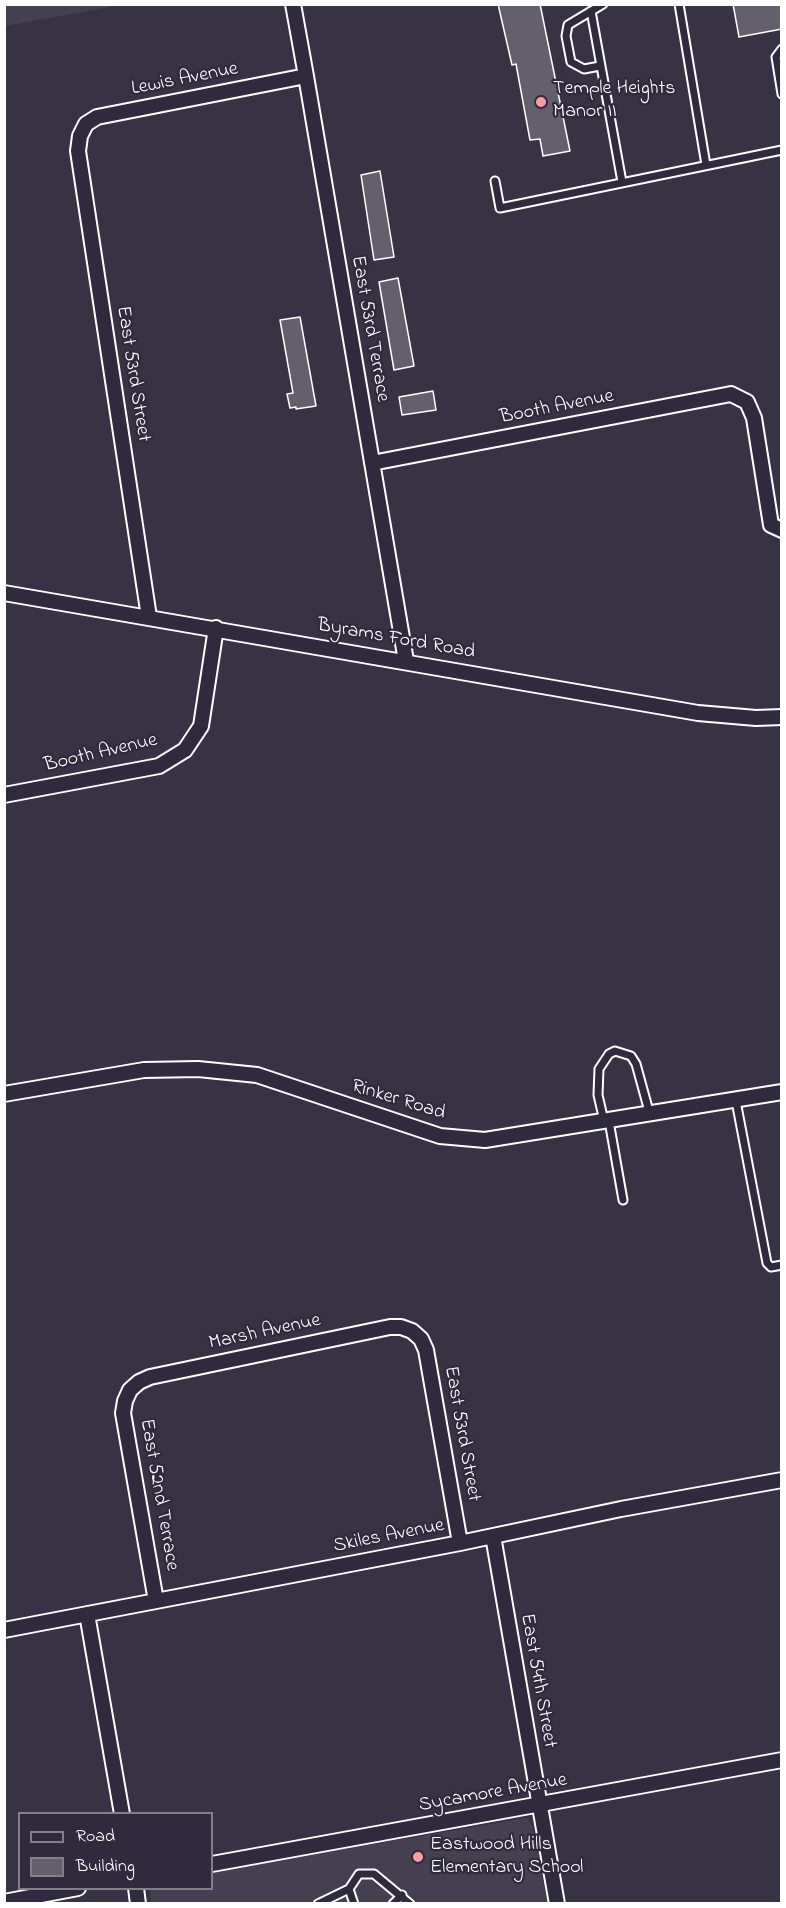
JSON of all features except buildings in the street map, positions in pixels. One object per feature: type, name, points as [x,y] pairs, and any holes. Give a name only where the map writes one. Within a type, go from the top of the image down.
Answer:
[{"type":"street","name":"East 53rd Terrace","points":[[292,4],[406,661]]},
{"type":"street","name":"Lewis Avenue","points":[[80,136],[86,124],[97,117],[306,76]]},
{"type":"street","name":"East 53rd Street","points":[[80,136],[80,163],[149,617]]},
{"type":"street","name":"Booth Avenue","points":[[372,463],[731,394],[747,402],[754,418],[771,525],[782,530]]},
{"type":"street","name":"Byrams Ford Road","points":[[4,592],[698,713],[756,718],[782,717]]},
{"type":"street","name":"Booth Avenue","points":[[4,795],[159,766],[184,750],[201,726],[216,628]]},
{"type":"street","name":"Rinker Road","points":[[4,1094],[144,1070],[198,1069],[257,1076],[440,1136],[485,1140],[782,1092]]},
{"type":"street","name":"Marsh Avenue","points":[[127,1396],[139,1382],[150,1377],[390,1327],[401,1327],[416,1335]]},
{"type":"street","name":"East 53rd Street","points":[[416,1335],[426,1350],[460,1543]]},
{"type":"street","name":"East 52nd Terrace","points":[[127,1396],[123,1413],[156,1601]]},
{"type":"street","name":"Skiles Avenue","points":[[4,1630],[460,1543],[621,1509],[782,1480]]},
{"type":"street","name":"East 54th Street","points":[[493,1536],[556,1904]]},
{"type":"street","points":[[87,1614],[122,1812]]},
{"type":"street","name":"Sycamore Avenue","points":[[213,1864],[782,1761]]},
{"type":"street","points":[[4,1902],[67,1890]]},
{"type":"lane","points":[[600,66],[584,69],[571,62],[566,36],[568,25],[603,4]]},
{"type":"lane","points":[[679,4],[706,165]]},
{"type":"lane","points":[[591,11],[622,182]]},
{"type":"lane","points":[[782,49],[776,57],[782,94]]},
{"type":"lane","points":[[495,181],[500,208],[782,150]]},
{"type":"lane","points":[[623,1200],[607,1121],[598,1095],[599,1069],[609,1054],[615,1051],[631,1056],[636,1064],[650,1114]]},
{"type":"lane","points":[[736,1101],[766,1263],[771,1267],[782,1265]]},
{"type":"lane","points":[[318,1904],[350,1889],[359,1874],[374,1874],[410,1904]]},
{"type":"lane","points":[[350,1889],[354,1904]]},
{"type":"lane","points":[[393,1904],[402,1895]]},
{"type":"shaded area","points":[[5,4],[121,4],[121,5],[5,26]]},
{"type":"shaded area","name":"Eastwood Hills Elementary School","points":[[526,1818],[532,1825],[547,1903],[151,1904],[150,1890],[213,1890],[213,1872]]},
{"type":"place","name":"Temple Heights Manor II","points":[[541,102]]},
{"type":"place","name":"Eastwood Hills Elementary School","points":[[418,1857]]}]
